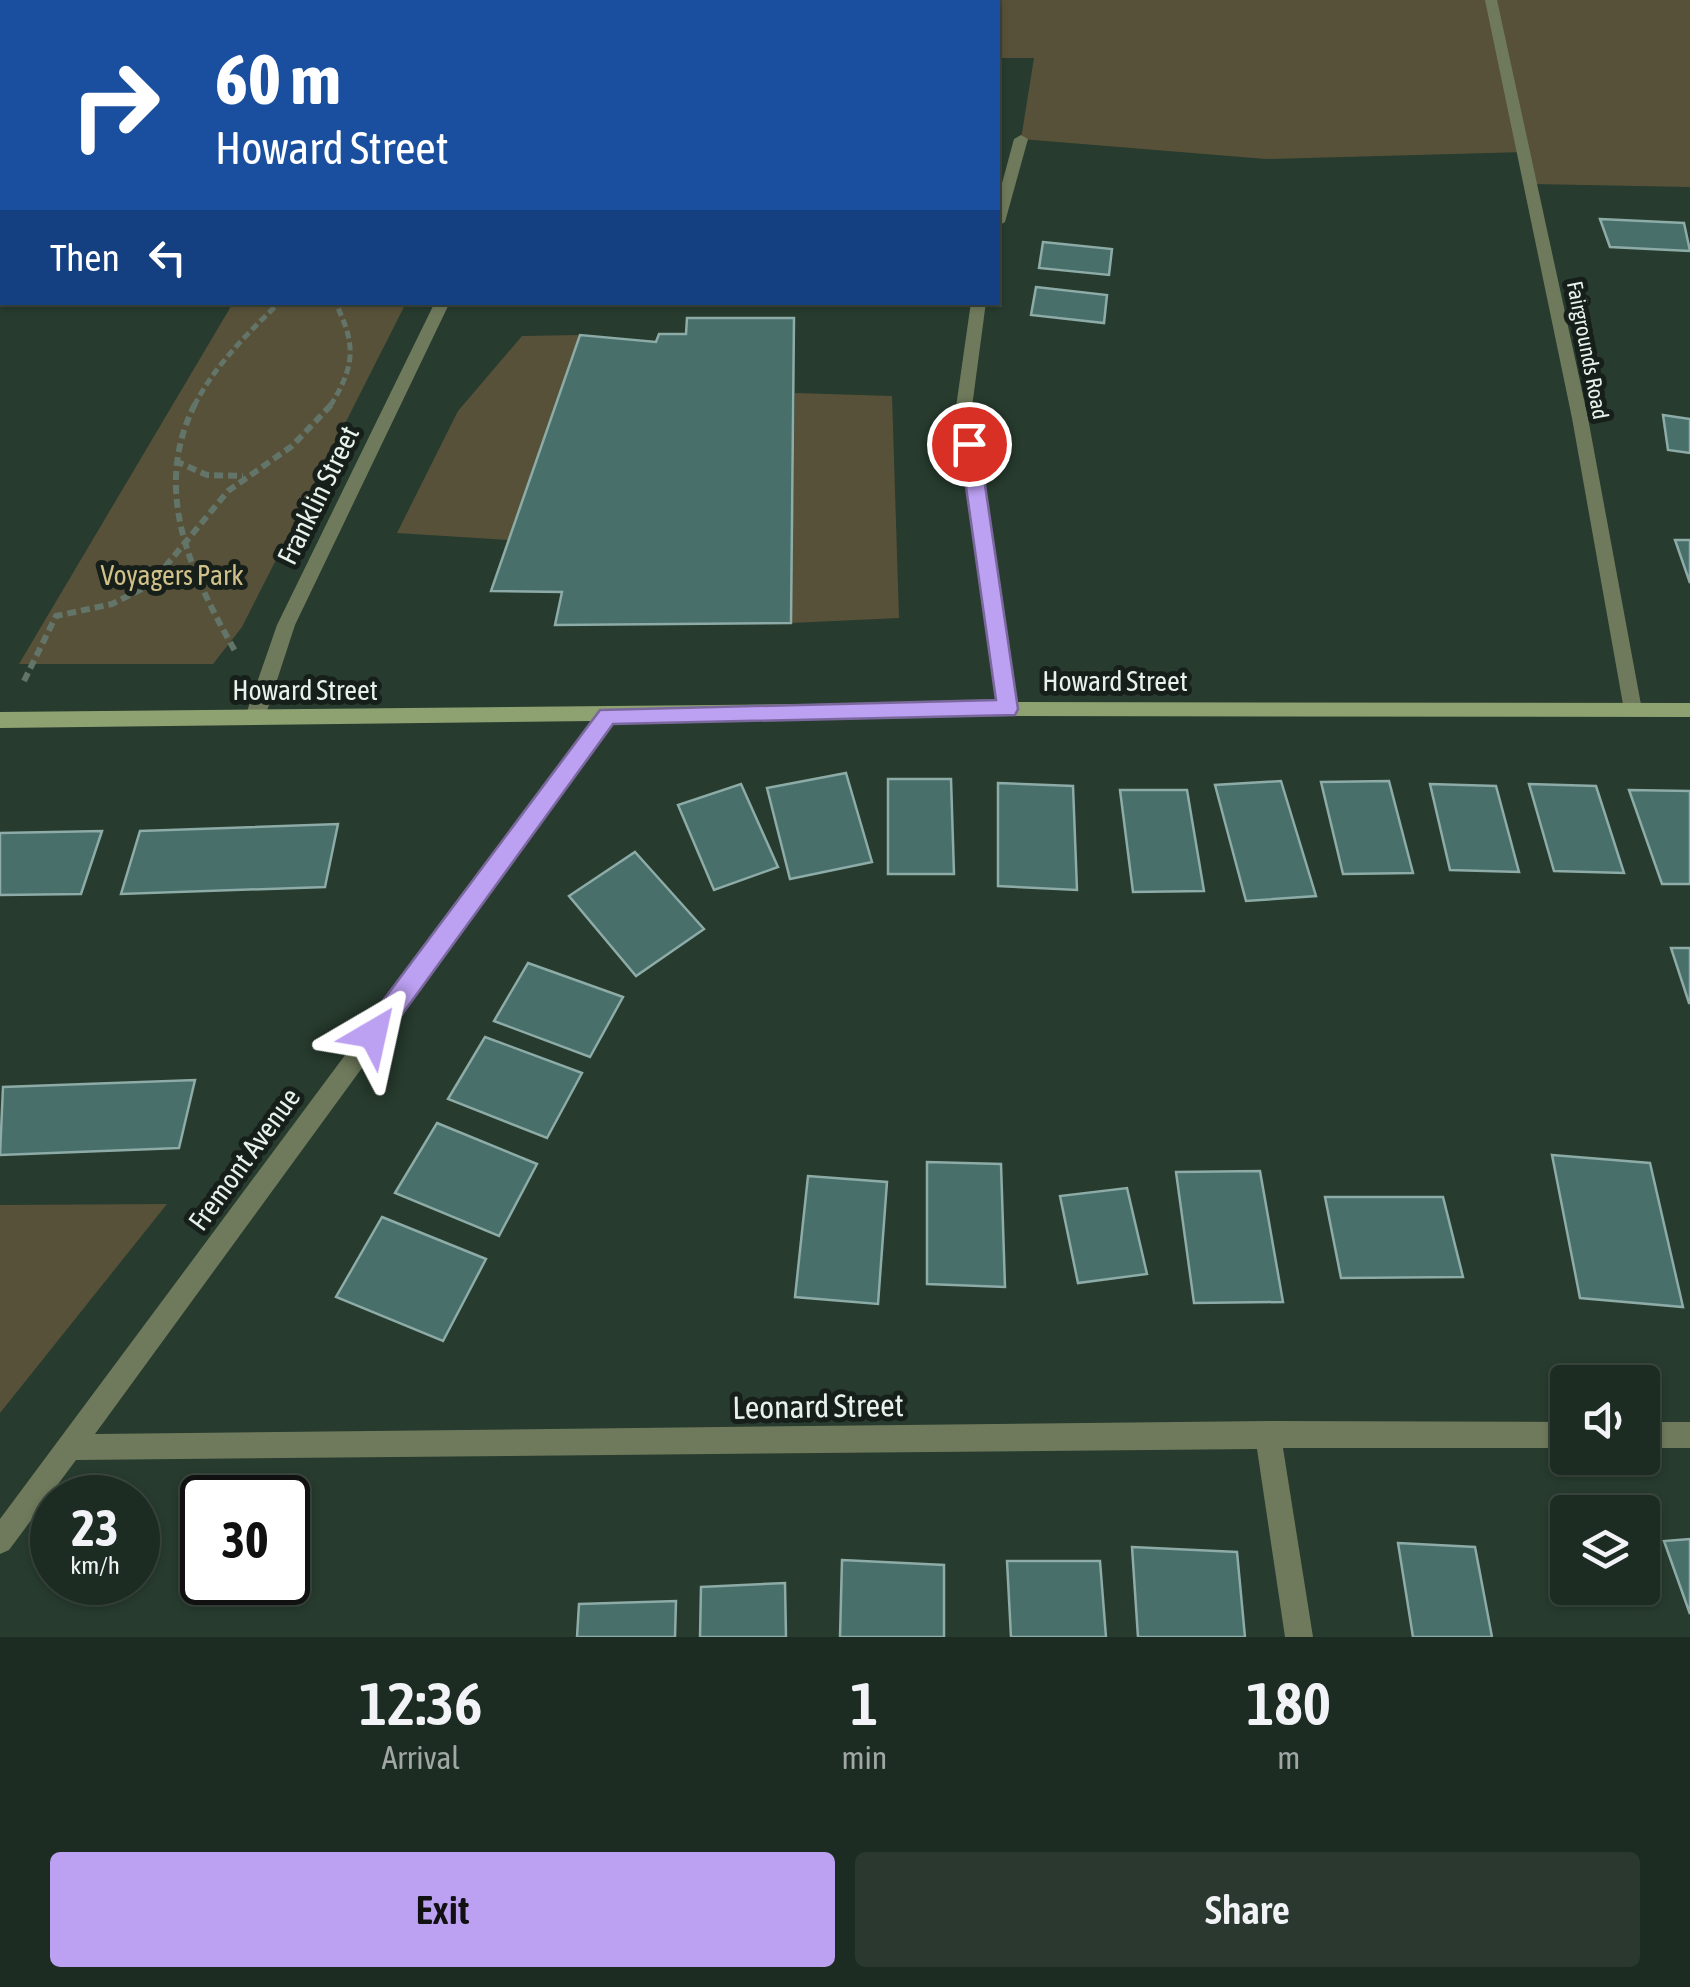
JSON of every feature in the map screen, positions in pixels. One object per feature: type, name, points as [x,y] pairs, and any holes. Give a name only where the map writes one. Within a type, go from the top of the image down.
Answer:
[{"type":"street","name":"Fairgrounds Road","points":[[1491,0],[1580,418],[1632,710]]},
{"type":"street","points":[[1000,215],[1021,138]]},
{"type":"street","name":"Franklin Street","points":[[254,717],[286,625],[442,305]]},
{"type":"street","points":[[979,305],[964,407],[1008,709]]},
{"type":"street","name":"Howard Street","points":[[0,720],[1008,709],[1690,710]]},
{"type":"street","name":"Fremont Avenue","points":[[0,1542],[608,716]]},
{"type":"street","points":[[1268,1434],[1299,1637]]},
{"type":"street","name":"Leonard Street","points":[[69,1447],[1550,1434]]},
{"type":"street","points":[[1660,1435],[1690,1435]]},
{"type":"path","points":[[235,651],[214,618],[182,546],[174,510],[175,461],[184,424],[208,379],[242,335],[277,305]]},
{"type":"path","points":[[24,681],[56,616],[105,607],[132,596],[160,576],[204,514],[244,476],[275,459],[314,429],[349,367],[351,336],[336,305]]},
{"type":"path","points":[[175,461],[190,472],[212,478],[244,476]]},
{"type":"green space","points":[[1000,0],[1690,0],[1690,187],[1532,184],[1525,152],[1266,159],[1021,139],[1034,58],[1000,58]]},
{"type":"green space","name":"Voyagers Park","points":[[232,305],[405,305],[242,627],[213,664],[19,664]]},
{"type":"green space","points":[[580,335],[508,540],[397,533],[458,411],[522,336]]},
{"type":"green space","points":[[795,393],[892,396],[899,618],[791,623]]},
{"type":"green space","points":[[167,1204],[0,1413],[0,1205]]},
{"type":"building","points":[[1600,219],[1684,223],[1690,251],[1610,247]]},
{"type":"building","points":[[1043,242],[1112,249],[1109,275],[1039,268]]},
{"type":"building","points":[[1036,287],[1107,295],[1104,323],[1031,315]]},
{"type":"building","points":[[687,318],[794,318],[791,623],[555,625],[562,592],[491,591],[580,335],[656,342],[659,334],[686,334]]},
{"type":"building","points":[[1663,415],[1690,419],[1690,453],[1668,450]]},
{"type":"building","points":[[1675,540],[1690,540],[1690,583]]},
{"type":"building","points":[[846,773],[872,862],[790,879],[767,788]]},
{"type":"building","points":[[888,779],[951,779],[954,874],[888,874]]},
{"type":"building","points":[[1281,781],[1316,896],[1246,901],[1215,785]]},
{"type":"building","points":[[1389,781],[1413,873],[1343,874],[1321,782]]},
{"type":"building","points":[[998,783],[1073,786],[1077,890],[998,886]]},
{"type":"building","points":[[741,784],[778,867],[714,890],[678,805]]},
{"type":"building","points":[[1430,784],[1496,786],[1519,872],[1450,870]]},
{"type":"building","points":[[1529,784],[1596,786],[1624,873],[1554,871]]},
{"type":"building","points":[[1120,790],[1187,790],[1204,891],[1133,892]]},
{"type":"building","points":[[1629,790],[1690,791],[1690,884],[1662,884]]},
{"type":"building","points":[[338,824],[325,887],[121,894],[140,831]]},
{"type":"building","points":[[102,831],[81,894],[0,895],[0,833]]},
{"type":"building","points":[[635,852],[704,929],[636,976],[569,896]]},
{"type":"building","points":[[1671,948],[1690,948],[1690,1003],[1689,1003]]},
{"type":"building","points":[[528,963],[623,997],[590,1057],[494,1021]]},
{"type":"building","points":[[485,1037],[582,1073],[547,1138],[448,1099]]},
{"type":"building","points":[[195,1080],[179,1148],[0,1155],[3,1087]]},
{"type":"building","points":[[437,1123],[537,1164],[499,1236],[395,1193]]},
{"type":"building","points":[[1552,1155],[1650,1163],[1683,1307],[1580,1298]]},
{"type":"building","points":[[927,1162],[1001,1164],[1005,1287],[927,1284]]},
{"type":"building","points":[[1260,1171],[1283,1302],[1194,1303],[1176,1172]]},
{"type":"building","points":[[808,1176],[887,1182],[878,1304],[795,1297]]},
{"type":"building","points":[[1127,1188],[1147,1274],[1078,1283],[1060,1196]]},
{"type":"building","points":[[1325,1197],[1443,1197],[1463,1277],[1341,1278]]},
{"type":"building","points":[[382,1217],[486,1259],[443,1341],[336,1297]]},
{"type":"building","points":[[1690,1539],[1690,1614],[1664,1541]]},
{"type":"building","points":[[1398,1543],[1475,1547],[1492,1637],[1413,1637]]},
{"type":"building","points":[[1132,1547],[1237,1552],[1245,1637],[1138,1637]]},
{"type":"building","points":[[842,1560],[944,1565],[944,1637],[840,1637]]},
{"type":"building","points":[[1007,1561],[1100,1561],[1106,1637],[1011,1637]]},
{"type":"building","points":[[785,1583],[786,1637],[700,1637],[701,1587]]},
{"type":"building","points":[[676,1601],[675,1637],[577,1637],[579,1604]]},
{"type":"route","points":[[373,1034],[608,716],[1008,709],[969,444]]}]
